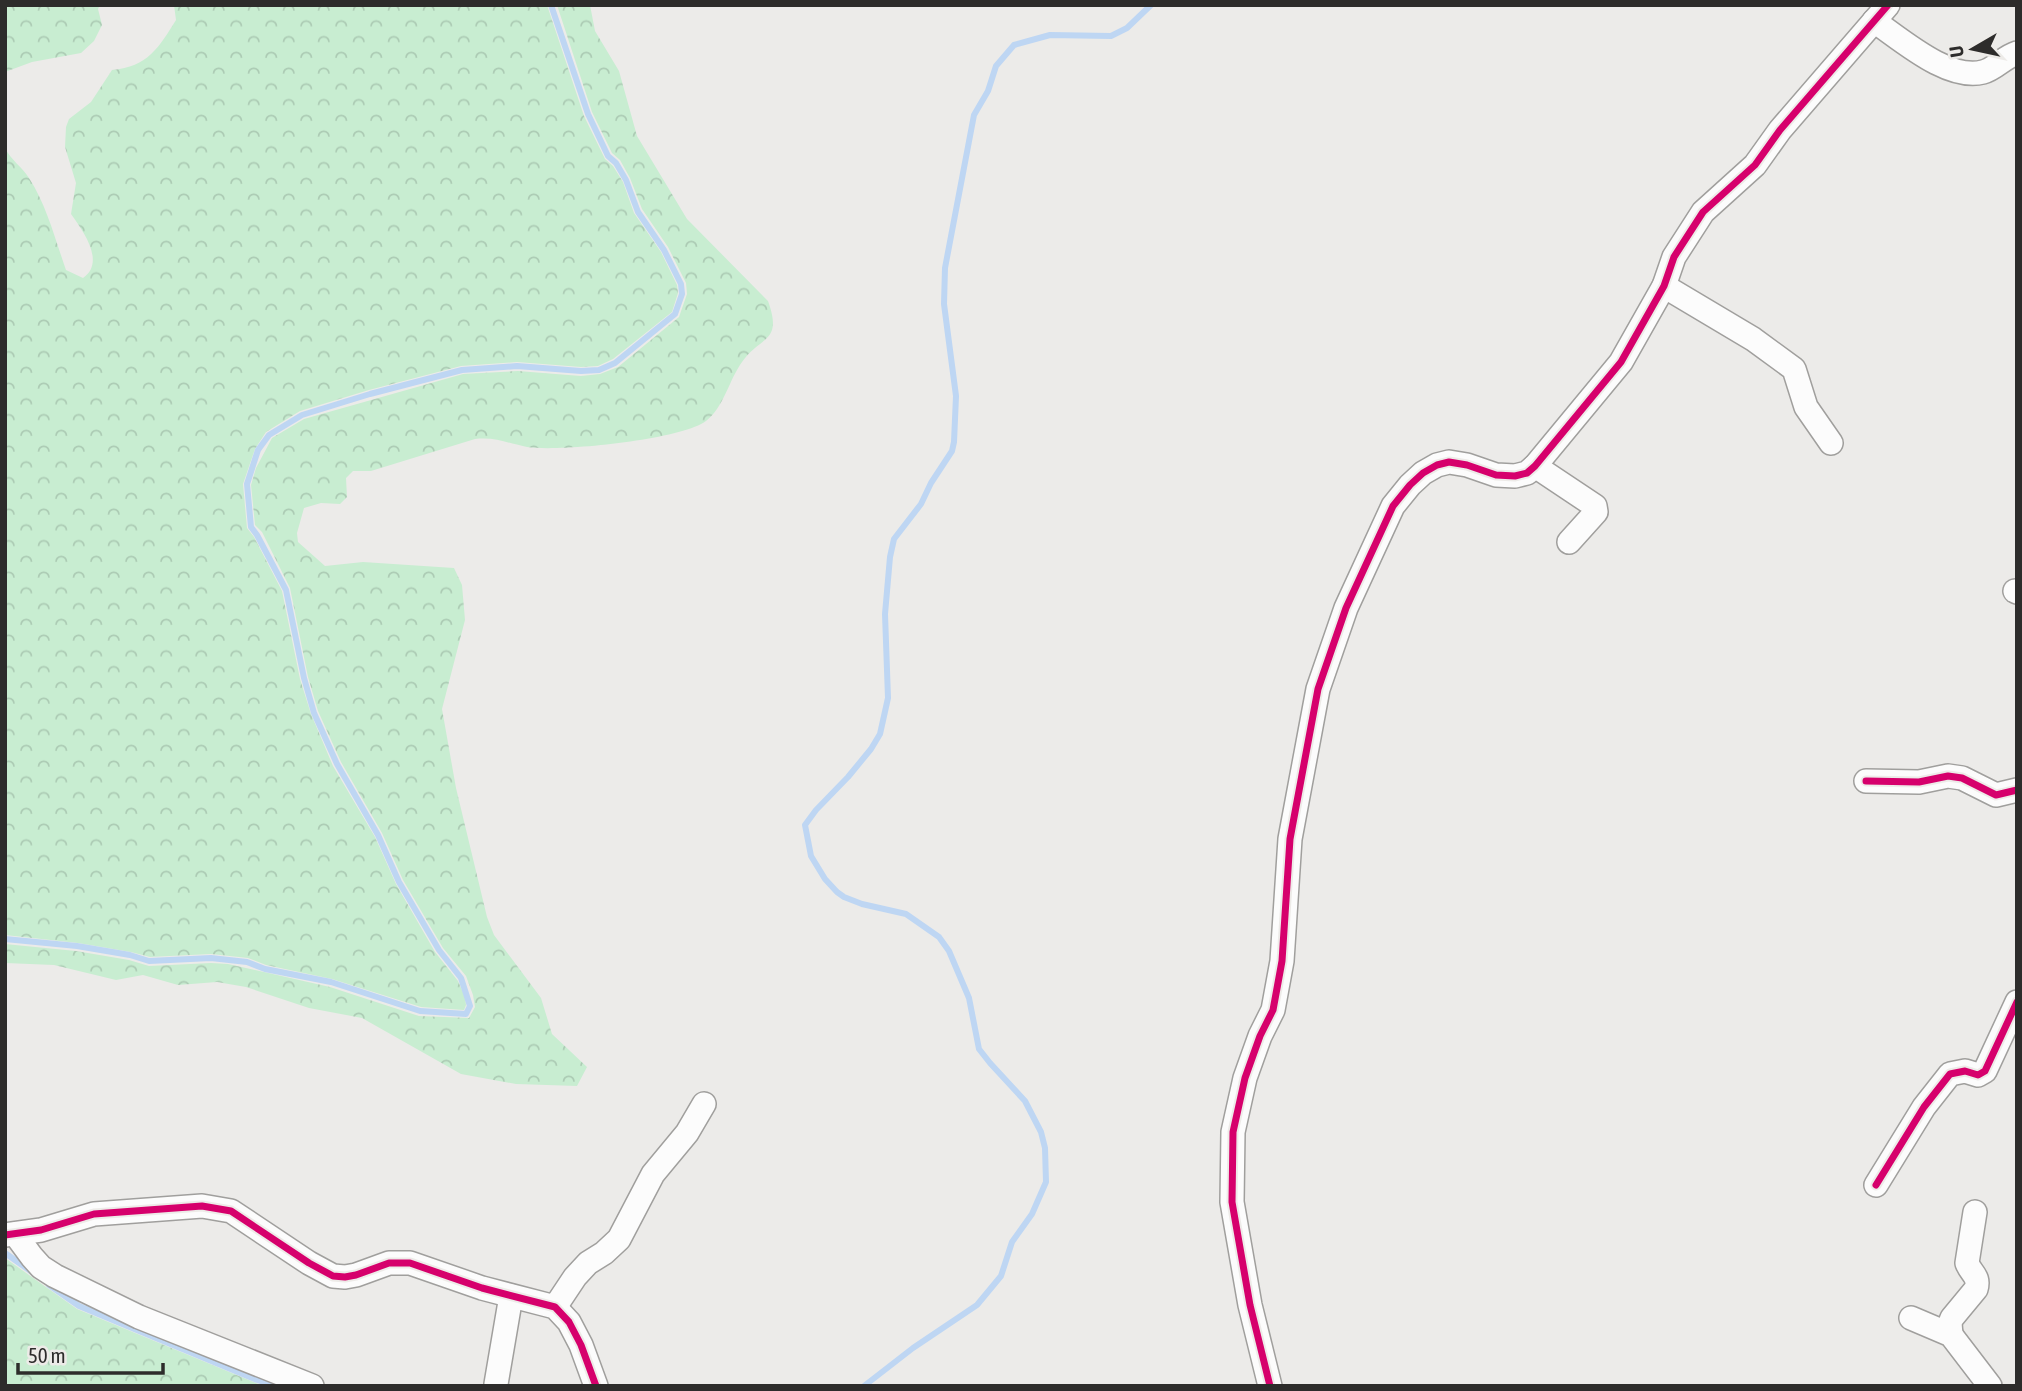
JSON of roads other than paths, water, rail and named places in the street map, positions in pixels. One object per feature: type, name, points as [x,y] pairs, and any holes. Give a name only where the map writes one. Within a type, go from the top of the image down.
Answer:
[{"type":"street","points":[[1270,1386],[1250,1306],[1232,1202],[1233,1132],[1245,1078],[1260,1036],[1273,1010],[1282,961],[1290,839],[1318,690],[1346,608],[1393,506],[1410,485],[1437,465],[1449,462],[1496,475],[1515,476],[1527,473],[1535,466],[1621,362],[1664,286],[1674,257],[1703,212],[1755,165],[1780,130],[1881,13],[1950,69],[1966,73],[1985,72],[2009,55],[2017,53]]},
{"type":"street","points":[[1664,286],[1753,339],[1794,369],[1807,407],[1830,443]]},
{"type":"street","points":[[1535,466],[1595,506],[1595,512],[1569,542]]},
{"type":"street","points":[[1866,781],[1919,782],[1948,776],[1962,778],[1996,795],[2017,790]]},
{"type":"street","points":[[1875,1185],[1924,1107],[1950,1074],[1965,1071],[1978,1075],[1984,1071],[2017,1002]]},
{"type":"street","points":[[555,1307],[587,1263],[604,1253],[619,1238],[653,1174],[687,1133],[704,1104]]},
{"type":"street","points":[[10,1234],[41,1230],[93,1214],[217,1207],[231,1211],[333,1276],[345,1278],[389,1263],[410,1263],[511,1296],[555,1307],[569,1322],[581,1345],[596,1386]]},
{"type":"street","points":[[1951,1335],[1952,1318],[1978,1284],[1967,1263],[1975,1212]]},
{"type":"street","points":[[10,1234],[41,1267],[55,1276],[139,1317],[312,1386]]},
{"type":"street","points":[[496,1384],[511,1296]]},
{"type":"street","points":[[1911,1318],[1951,1335],[1990,1386]]},
{"type":"waterway","points":[[5,939],[77,946],[149,961],[211,958],[247,962],[265,969],[331,982],[420,1011],[466,1014],[470,1006],[461,978],[439,950],[399,882],[378,835],[337,764],[314,713],[286,590],[251,527],[247,484],[258,450],[269,435],[302,415],[462,370],[517,366],[599,370],[615,363],[675,314],[682,294],[681,284],[664,250],[638,212],[626,180],[616,163],[608,156],[588,114],[551,5]]},
{"type":"waterway","points":[[864,1386],[913,1348],[977,1305],[1001,1276],[1012,1242],[1032,1214],[1046,1182],[1045,1148],[1041,1132],[1025,1101],[979,1049],[969,998],[949,951],[939,937],[906,914],[862,904],[837,892],[825,879],[811,856],[805,825],[848,777],[880,734],[888,698],[885,614],[894,539],[921,504],[952,451],[956,396],[944,304],[945,268],[974,115],[988,91],[996,66],[1014,45],[1050,35],[1111,36],[1127,28],[1151,5]]},
{"type":"waterway","points":[[5,1253],[32,1272]]},
{"type":"waterway","points":[[49,1285],[79,1306],[277,1386]]}]
